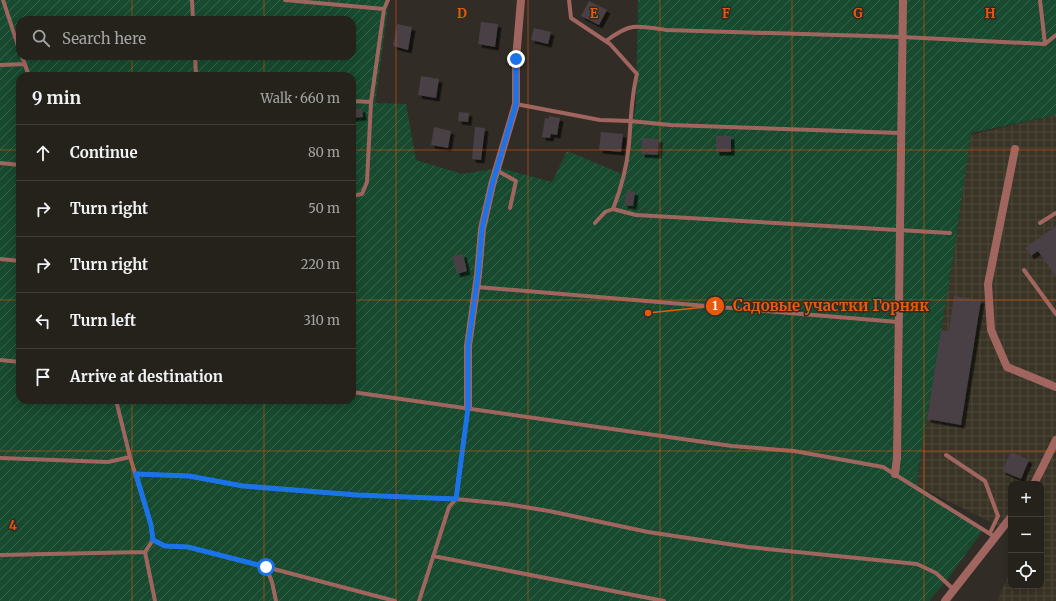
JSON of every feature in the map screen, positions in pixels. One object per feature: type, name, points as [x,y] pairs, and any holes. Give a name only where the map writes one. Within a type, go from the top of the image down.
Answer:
[{"type":"street","points":[[468,408],[468,346],[477,287],[482,229],[496,170],[516,104],[516,59],[521,0]]},
{"type":"street","points":[[895,474],[903,0]]},
{"type":"street","points":[[1015,149],[988,284],[991,330],[1007,367],[1056,387]]},
{"type":"street","points":[[1036,481],[1056,440]]},
{"type":"street","points":[[945,601],[992,535],[1008,520]]},
{"type":"lane","points":[[3,0],[16,40]]},
{"type":"lane","points":[[192,0],[193,16]]},
{"type":"lane","points":[[285,0],[384,9]]},
{"type":"lane","points":[[356,195],[362,194],[367,182],[371,102],[384,9],[388,0]]},
{"type":"lane","points":[[569,0],[571,18],[606,41],[637,74],[630,121],[629,145],[620,192],[613,209]]},
{"type":"lane","points":[[1040,0],[1045,44]]},
{"type":"lane","points":[[606,41],[622,30],[640,25],[666,30],[902,37],[1045,44],[1056,35]]},
{"type":"lane","points":[[24,60],[28,72]]},
{"type":"lane","points":[[195,60],[196,72]]},
{"type":"lane","points":[[0,65],[25,64]]},
{"type":"lane","points":[[356,101],[371,102]]},
{"type":"lane","points":[[516,104],[600,120],[685,126],[900,134]]},
{"type":"lane","points":[[0,163],[16,165]]},
{"type":"lane","points":[[496,170],[516,181],[510,208]]},
{"type":"lane","points":[[595,224],[604,212],[613,209],[636,214],[950,233]]},
{"type":"lane","points":[[1040,223],[1056,213]]},
{"type":"lane","points":[[0,260],[16,261]]},
{"type":"lane","points":[[1024,270],[1056,314]]},
{"type":"lane","points":[[477,287],[898,322]]},
{"type":"lane","points":[[0,360],[16,362]]},
{"type":"lane","points":[[356,393],[732,446],[794,451],[883,467],[992,535],[998,516],[986,481],[946,455]]},
{"type":"lane","points":[[117,404],[130,457],[151,525],[153,540],[146,552],[155,601]]},
{"type":"lane","points":[[419,601],[449,507],[456,499],[468,408]]},
{"type":"lane","points":[[0,458],[108,462],[130,457]]},
{"type":"lane","points":[[136,474],[189,476],[243,486],[357,495],[456,499],[549,511],[648,532],[748,547],[917,564],[936,573],[954,590]]},
{"type":"lane","points":[[153,540],[165,546],[188,547],[395,601]]},
{"type":"lane","points":[[0,555],[146,552]]},
{"type":"lane","points":[[434,556],[664,601]]},
{"type":"lane","points":[[266,567],[272,582],[276,601]]},
{"type":"shaded area","points":[[1056,115],[1056,601],[997,601],[1008,577],[1008,589],[1044,589],[1044,481],[1008,481],[1008,531],[916,485],[960,214],[970,135]]},
{"type":"green space","points":[[0,0],[389,0],[375,103],[406,104],[416,160],[462,174],[500,168],[552,182],[567,151],[622,174],[636,105],[638,0],[1056,0],[1056,115],[971,133],[955,246],[916,484],[983,530],[947,580],[929,601],[0,601]]},
{"type":"building","points":[[589,1],[607,10],[599,25],[581,16]]},
{"type":"building","points":[[481,22],[498,24],[495,47],[478,44]]},
{"type":"building","points":[[397,24],[412,27],[408,50],[393,46]]},
{"type":"building","points":[[534,28],[551,32],[548,44],[531,40]]},
{"type":"building","points":[[421,76],[439,79],[436,98],[418,95]]},
{"type":"building","points":[[356,109],[362,109],[363,117],[356,118]]},
{"type":"building","points":[[459,112],[469,113],[468,122],[458,121]]},
{"type":"building","points":[[549,116],[560,118],[557,135],[551,134],[550,138],[542,137],[545,118],[549,119]]},
{"type":"building","points":[[434,127],[451,131],[448,148],[431,145]]},
{"type":"building","points":[[475,127],[485,128],[481,160],[472,159]]},
{"type":"building","points":[[601,132],[623,134],[621,152],[599,150]]},
{"type":"building","points":[[716,136],[731,136],[731,152],[716,152]]},
{"type":"building","points":[[642,138],[659,139],[658,155],[641,154]]},
{"type":"building","points":[[627,190],[635,192],[633,206],[624,205]]},
{"type":"building","points":[[1056,226],[1056,277],[1038,251],[1031,256],[1025,248]]},
{"type":"building","points":[[463,254],[467,271],[457,274],[452,256]]},
{"type":"building","points":[[954,296],[981,300],[961,425],[927,419],[941,330],[949,332]]},
{"type":"building","points":[[1011,452],[1029,460],[1021,479],[1002,471]]},
{"type":"place","name":"Садовые участки Горняк","points":[[648,313]]},
{"type":"route","points":[[266,567],[188,547],[165,546],[153,540],[151,525],[136,474],[189,476],[243,486],[357,495],[456,499],[468,408],[468,346],[478,275],[482,229],[492,185],[516,104],[516,59]]}]
